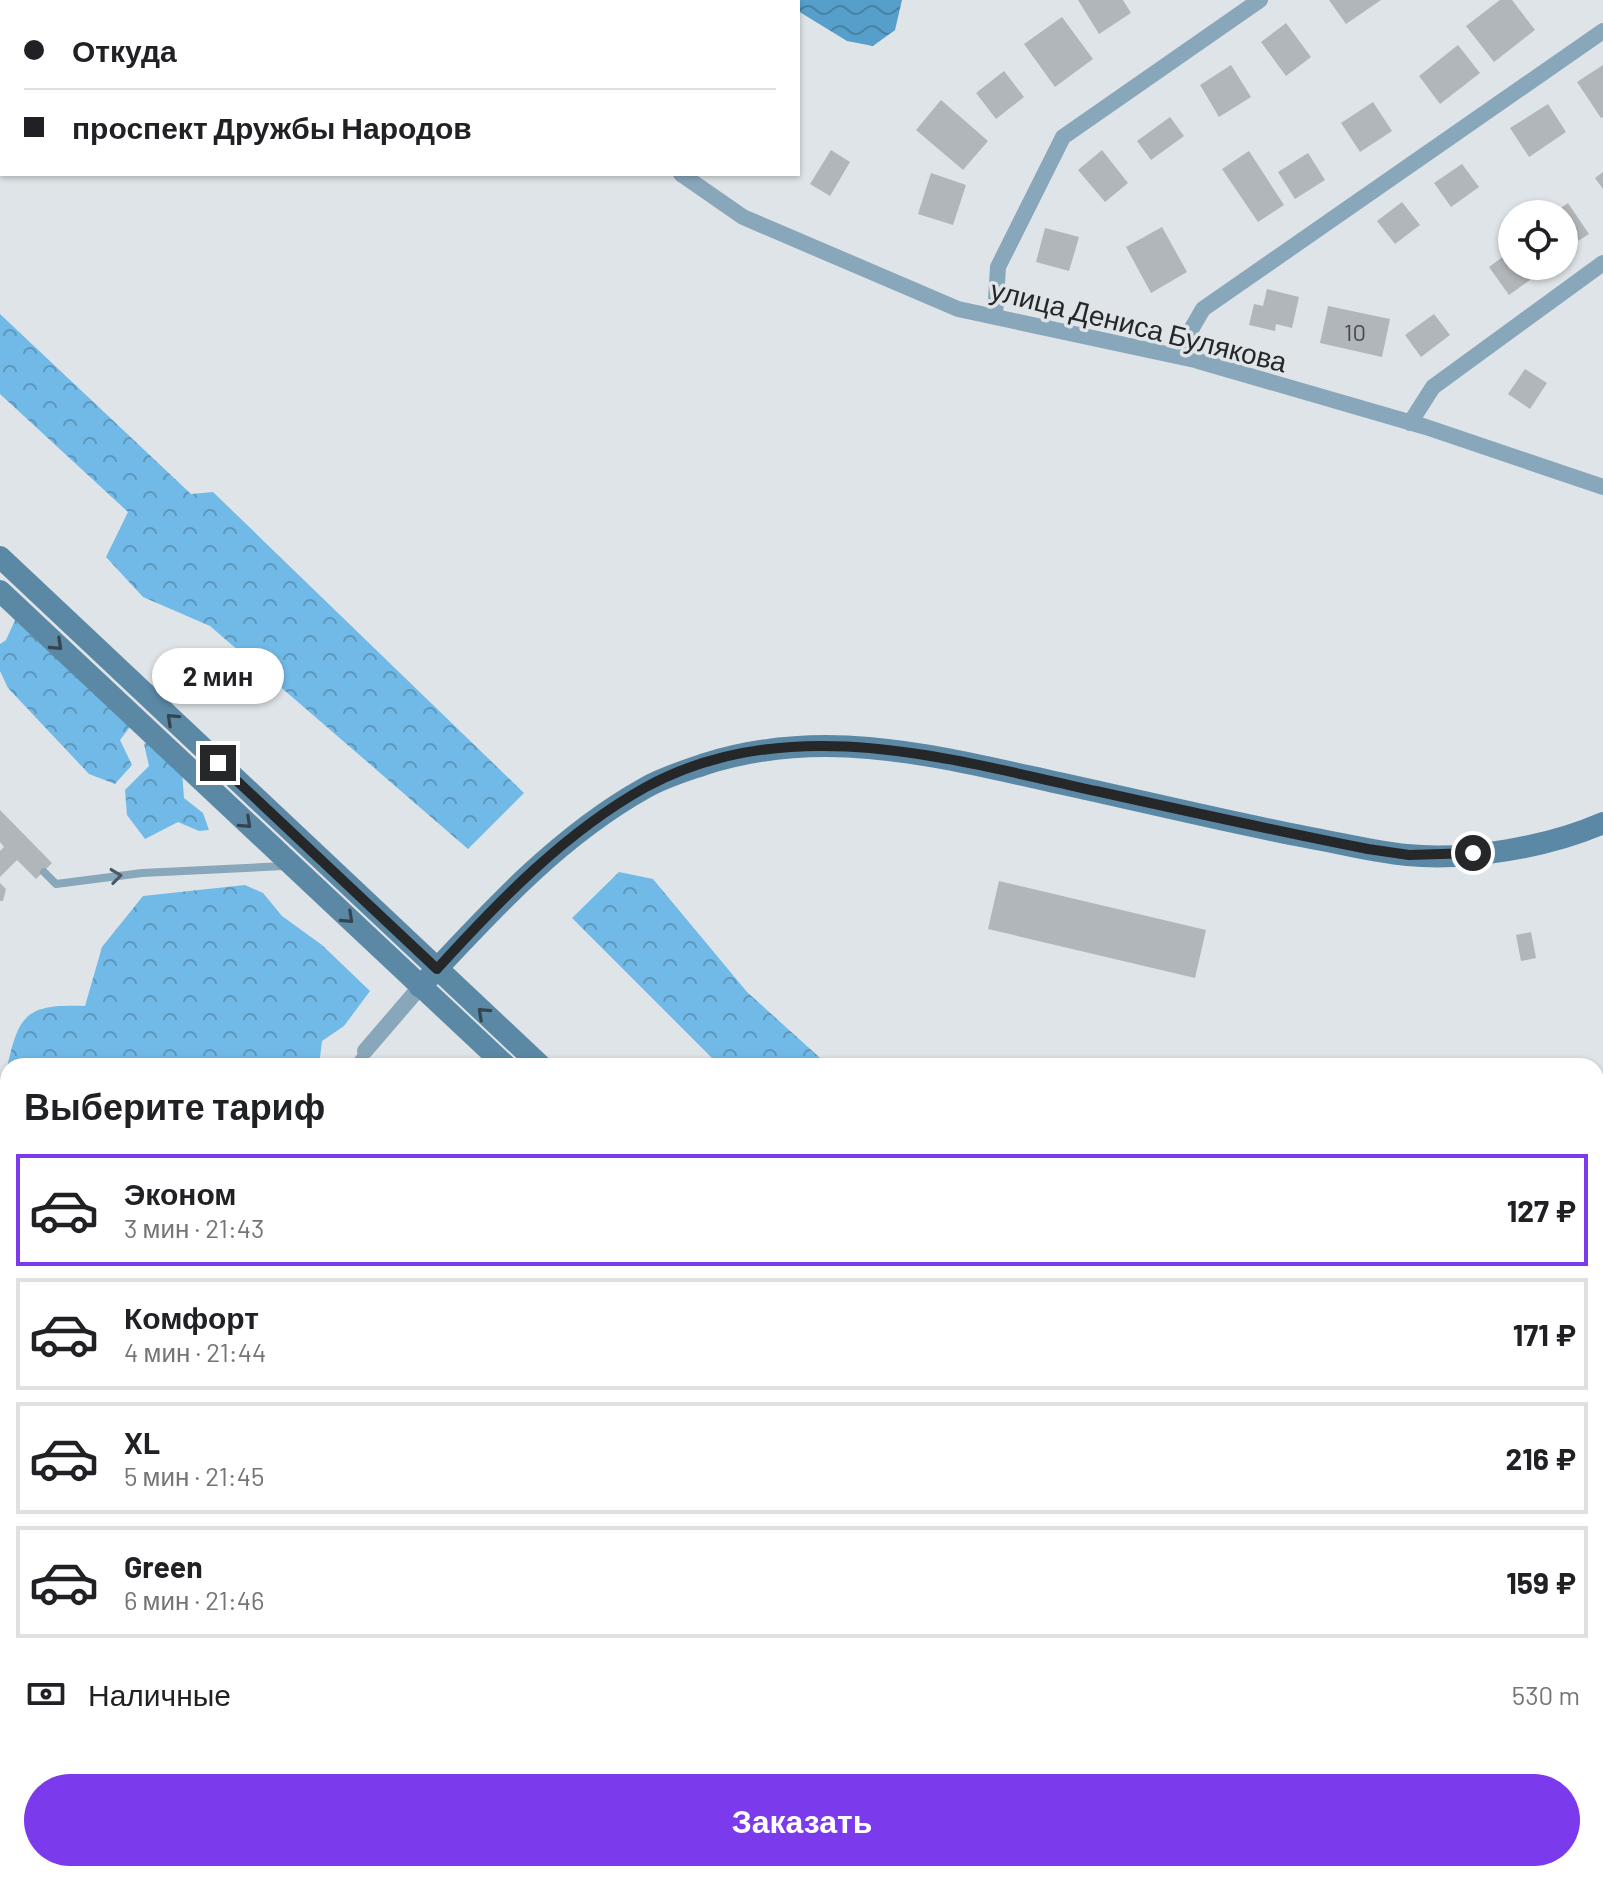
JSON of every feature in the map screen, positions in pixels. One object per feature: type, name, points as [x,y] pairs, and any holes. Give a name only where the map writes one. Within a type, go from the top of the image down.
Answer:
[{"type":"main road","points":[[0,557],[532,1058]]},
{"type":"main road","points":[[0,591],[497,1058]]},
{"type":"main road","points":[[420,987],[489,913],[539,866],[610,810],[648,786],[684,771],[727,757],[767,750],[813,745],[859,746],[944,758],[1284,833],[1409,855],[1498,851],[1585,831],[1603,823]]},
{"type":"street","points":[[995,316],[998,267],[1063,137],[1260,0]]},
{"type":"street","points":[[1195,360],[1189,333],[1203,309],[1603,31]]},
{"type":"street","name":"улица Дениса Булякова","points":[[684,176],[743,217],[958,309],[1195,360],[1410,423],[1603,487]]},
{"type":"street","points":[[1410,423],[1433,387],[1603,263]]},
{"type":"street","points":[[365,1051],[420,987]]},
{"type":"lane","points":[[44,872],[56,884],[142,873],[291,866]]},
{"type":"lane","points":[[359,1058],[365,1051]]},
{"type":"green space","points":[[0,314],[191,494],[213,492],[524,793],[468,849],[210,626],[143,597],[106,557],[128,512],[0,394]]},
{"type":"green space","points":[[16,618],[133,723],[120,740],[132,765],[115,784],[89,774],[8,688],[0,671],[0,644],[6,640]]},
{"type":"green space","points":[[150,740],[182,771],[184,798],[203,813],[209,830],[199,831],[178,822],[145,839],[127,815],[125,790],[149,766],[144,744]]},
{"type":"green space","points":[[619,872],[653,879],[747,992],[820,1058],[712,1058],[572,918]]},
{"type":"green space","points":[[245,885],[263,893],[282,916],[322,945],[370,991],[344,1026],[322,1041],[320,1058],[9,1058],[16,1035],[29,1016],[50,1007],[85,1006],[102,947],[143,896]]},
{"type":"water","points":[[800,0],[902,0],[895,30],[873,46],[847,41],[800,12]]},
{"type":"building","points":[[1078,0],[1123,0],[1131,13],[1099,34]]},
{"type":"building","points":[[1329,0],[1381,0],[1346,24]]},
{"type":"building","points":[[1500,0],[1512,0],[1535,30],[1494,62],[1466,26]]},
{"type":"building","points":[[1062,17],[1093,59],[1055,87],[1024,44]]},
{"type":"building","points":[[1286,23],[1311,57],[1286,76],[1261,42]]},
{"type":"building","points":[[1458,45],[1480,73],[1440,104],[1419,76]]},
{"type":"building","points":[[1231,65],[1251,97],[1219,117],[1200,85]]},
{"type":"building","points":[[1603,65],[1603,117],[1601,118],[1577,82]]},
{"type":"building","points":[[1004,71],[1024,97],[996,119],[976,93]]},
{"type":"building","points":[[941,100],[988,141],[963,170],[916,130]]},
{"type":"building","points":[[1373,102],[1392,131],[1360,152],[1341,123]]},
{"type":"building","points":[[1548,104],[1566,132],[1529,157],[1510,128]]},
{"type":"building","points":[[1170,117],[1184,136],[1151,160],[1137,141]]},
{"type":"building","points":[[831,150],[850,162],[830,196],[810,184]]},
{"type":"building","points":[[1102,150],[1128,183],[1105,202],[1078,170]]},
{"type":"building","points":[[1249,151],[1284,205],[1258,222],[1222,169]]},
{"type":"building","points":[[1308,153],[1325,180],[1295,199],[1278,172]]},
{"type":"building","points":[[1462,164],[1479,187],[1451,207],[1434,183]]},
{"type":"building","points":[[1603,172],[1603,189],[1595,178]]},
{"type":"building","points":[[931,173],[966,185],[953,225],[918,214]]},
{"type":"building","points":[[1402,202],[1420,225],[1395,244],[1377,221]]},
{"type":"building","points":[[1578,218],[1589,234],[1578,241]]},
{"type":"building","points":[[1162,227],[1187,272],[1151,293],[1126,247]]},
{"type":"building","points":[[1045,228],[1079,237],[1069,271],[1036,262]]},
{"type":"building","points":[[1498,260],[1498,280],[1489,267]]},
{"type":"building","points":[[1498,280],[1530,280],[1509,295]]},
{"type":"building","points":[[1267,289],[1299,297],[1292,328],[1276,324],[1275,331],[1249,325],[1254,304],[1263,306]]},
{"type":"building","points":[[1328,306],[1390,319],[1382,357],[1320,343]]},
{"type":"building","points":[[1434,314],[1450,335],[1421,357],[1405,335]]},
{"type":"building","points":[[1525,369],[1547,383],[1530,409],[1508,394]]},
{"type":"building","points":[[0,810],[52,863],[36,879],[17,860],[0,877],[0,851],[4,847],[0,842]]},
{"type":"building","points":[[999,881],[1206,930],[1195,978],[988,929]]},
{"type":"building","points":[[0,883],[6,889],[3,901],[0,901]]},
{"type":"building","points":[[1531,932],[1536,958],[1521,961],[1516,935]]},
{"type":"route","points":[[218,763],[437,969],[539,866],[610,810],[648,786],[727,757],[790,747],[859,746],[944,758],[1368,849],[1409,855],[1473,853]]}]
